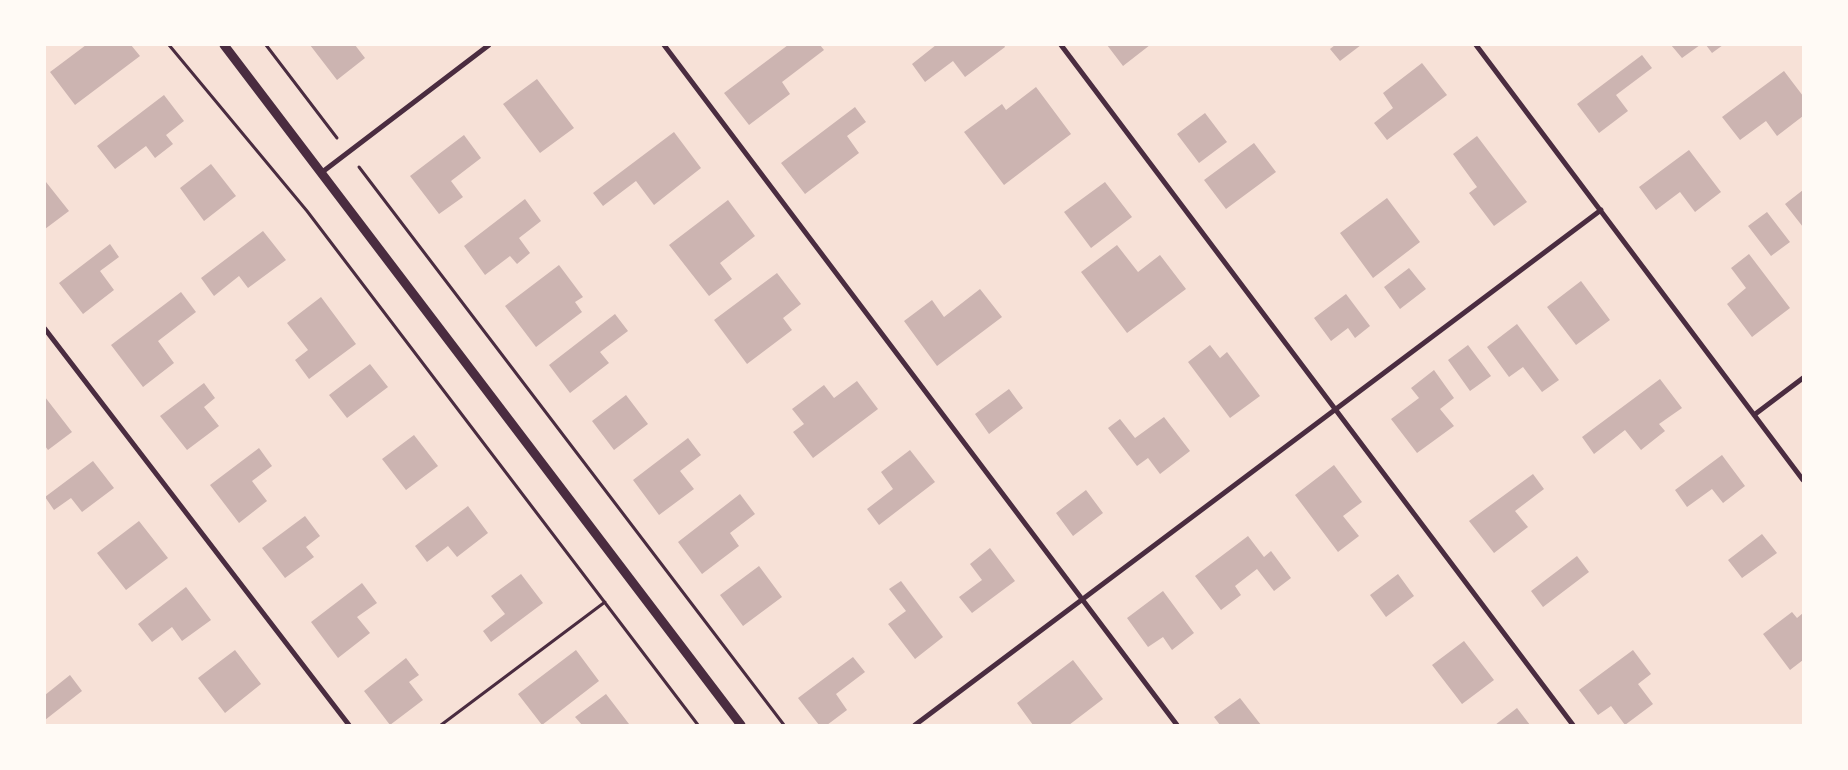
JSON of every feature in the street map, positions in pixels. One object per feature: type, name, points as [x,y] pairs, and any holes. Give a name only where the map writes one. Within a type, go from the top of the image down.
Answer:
[{"type":"street","points":[[224,45],[741,725]]},
{"type":"street","points":[[321,173],[489,45]]},
{"type":"street","points":[[664,45],[1178,725]]},
{"type":"street","points":[[1061,45],[1573,725]]},
{"type":"street","points":[[1476,45],[1803,480]]},
{"type":"street","points":[[915,725],[1601,210]]},
{"type":"street","points":[[45,329],[349,725]]},
{"type":"street","points":[[1754,415],[1803,378]]},
{"type":"path","points":[[170,45],[308,211],[698,725]]},
{"type":"path","points":[[266,45],[784,725]]},
{"type":"path","points":[[441,725],[605,602]]},
{"type":"building","points":[[86,45],[131,45],[140,56],[75,105],[50,72]]},
{"type":"building","points":[[310,45],[355,45],[365,58],[337,80]]},
{"type":"building","points":[[788,45],[820,45],[824,50],[782,82],[790,94],[749,125],[724,93]]},
{"type":"building","points":[[936,45],[1004,45],[1005,47],[965,77],[953,61],[925,82],[912,64]]},
{"type":"building","points":[[1107,45],[1150,45],[1123,66]]},
{"type":"building","points":[[1335,45],[1361,45],[1340,61],[1330,49]]},
{"type":"building","points":[[1671,45],[1700,45],[1682,58]]},
{"type":"building","points":[[1706,45],[1723,45],[1712,53]]},
{"type":"building","points":[[1642,55],[1652,68],[1616,95],[1628,111],[1599,133],[1577,104]]},
{"type":"building","points":[[1422,63],[1447,95],[1387,140],[1374,123],[1393,108],[1383,93]]},
{"type":"building","points":[[1784,71],[1803,96],[1803,116],[1777,136],[1766,121],[1740,140],[1722,117]]},
{"type":"building","points":[[537,79],[574,128],[540,153],[503,104]]},
{"type":"building","points":[[1036,87],[1071,134],[1004,185],[964,132],[1002,104],[1006,110]]},
{"type":"building","points":[[164,95],[184,121],[166,135],[173,144],[155,158],[146,146],[115,169],[97,146]]},
{"type":"building","points":[[855,107],[866,122],[847,136],[859,153],[805,194],[781,163]]},
{"type":"building","points":[[1205,113],[1227,142],[1199,163],[1177,134]]},
{"type":"building","points":[[674,132],[701,168],[654,205],[636,181],[603,206],[593,193]]},
{"type":"building","points":[[464,135],[481,158],[451,181],[463,197],[439,214],[410,176]]},
{"type":"building","points":[[1477,136],[1527,202],[1494,226],[1469,193],[1477,187],[1453,154]]},
{"type":"building","points":[[1254,143],[1276,172],[1226,209],[1204,180]]},
{"type":"building","points":[[1689,150],[1721,192],[1695,212],[1680,192],[1656,210],[1639,187]]},
{"type":"building","points":[[211,164],[236,196],[204,221],[180,188]]},
{"type":"building","points":[[1105,182],[1132,217],[1091,248],[1064,212]]},
{"type":"building","points":[[45,183],[69,211],[45,229]]},
{"type":"building","points":[[1803,190],[1803,227],[1785,204]]},
{"type":"building","points":[[1387,198],[1420,242],[1373,278],[1340,233]]},
{"type":"building","points":[[525,199],[541,221],[519,238],[530,253],[517,264],[510,256],[485,275],[464,246]]},
{"type":"building","points":[[728,200],[755,236],[720,263],[732,279],[709,296],[669,245]]},
{"type":"building","points":[[1767,212],[1790,242],[1771,256],[1748,226]]},
{"type":"building","points":[[263,231],[286,260],[248,288],[239,276],[214,296],[201,278]]},
{"type":"building","points":[[110,244],[119,257],[100,271],[114,290],[83,314],[59,283]]},
{"type":"building","points":[[1117,245],[1138,272],[1160,255],[1186,289],[1127,333],[1081,272]]},
{"type":"building","points":[[1749,254],[1790,308],[1752,337],[1727,304],[1746,288],[1731,268]]},
{"type":"building","points":[[559,265],[583,297],[575,302],[582,312],[536,347],[505,306]]},
{"type":"building","points":[[1409,268],[1426,289],[1400,309],[1384,287]]},
{"type":"building","points":[[777,273],[801,304],[783,318],[792,330],[747,364],[714,320]]},
{"type":"building","points":[[1581,281],[1610,320],[1576,345],[1547,307]]},
{"type":"building","points":[[980,289],[1002,317],[937,366],[904,321],[932,300],[944,317]]},
{"type":"building","points":[[181,292],[196,312],[158,341],[174,363],[143,387],[111,345]]},
{"type":"building","points":[[1346,294],[1370,326],[1355,338],[1348,328],[1331,341],[1314,318]]},
{"type":"building","points":[[321,297],[356,344],[309,379],[295,360],[308,350],[287,323]]},
{"type":"building","points":[[615,314],[628,331],[600,352],[609,363],[570,393],[549,365]]},
{"type":"building","points":[[1517,324],[1559,380],[1542,392],[1523,367],[1509,377],[1487,347]]},
{"type":"building","points":[[1210,345],[1220,358],[1227,352],[1260,396],[1230,418],[1188,362]]},
{"type":"building","points":[[1468,345],[1491,376],[1470,391],[1448,360]]},
{"type":"building","points":[[370,364],[388,387],[347,418],[329,395]]},
{"type":"building","points":[[1434,370],[1454,398],[1440,409],[1454,426],[1417,453],[1391,419],[1419,398],[1411,388]]},
{"type":"building","points":[[1660,379],[1682,408],[1659,424],[1665,431],[1641,450],[1625,430],[1594,454],[1582,437]]},
{"type":"building","points":[[857,381],[878,409],[813,458],[793,432],[804,424],[792,409],[824,385],[834,398]]},
{"type":"building","points":[[204,383],[215,398],[204,407],[219,426],[187,450],[160,416]]},
{"type":"building","points":[[1009,389],[1023,408],[989,434],[975,414]]},
{"type":"building","points":[[626,395],[648,424],[614,450],[592,421]]},
{"type":"building","points":[[45,397],[72,432],[48,450],[45,446]]},
{"type":"building","points":[[1164,417],[1190,451],[1160,474],[1148,458],[1137,466],[1108,428],[1120,419],[1135,438]]},
{"type":"building","points":[[414,435],[438,466],[406,490],[382,459]]},
{"type":"building","points":[[688,438],[701,455],[680,471],[694,489],[659,515],[633,480]]},
{"type":"building","points":[[259,448],[272,466],[252,481],[267,501],[239,523],[210,485]]},
{"type":"building","points":[[910,450],[935,482],[879,525],[867,509],[893,489],[881,472]]},
{"type":"building","points":[[1722,455],[1745,486],[1723,503],[1712,489],[1687,507],[1675,490]]},
{"type":"building","points":[[93,461],[114,488],[82,512],[71,498],[54,510],[45,497]]},
{"type":"building","points":[[1334,465],[1362,502],[1343,516],[1359,536],[1338,552],[1295,495]]},
{"type":"building","points":[[1533,474],[1544,489],[1515,511],[1528,527],[1494,553],[1469,521]]},
{"type":"building","points":[[1086,490],[1103,513],[1073,536],[1056,513]]},
{"type":"building","points":[[740,494],[755,514],[730,533],[739,546],[702,574],[678,542]]},
{"type":"building","points":[[468,506],[488,533],[457,557],[448,546],[427,562],[415,546]]},
{"type":"building","points":[[305,516],[320,536],[306,547],[314,557],[285,578],[262,548]]},
{"type":"building","points":[[139,521],[168,558],[126,590],[97,553]]},
{"type":"building","points":[[1762,534],[1777,553],[1742,578],[1728,560]]},
{"type":"building","points":[[1248,536],[1264,557],[1271,551],[1291,578],[1274,591],[1257,569],[1235,586],[1241,595],[1221,610],[1195,576]]},
{"type":"building","points":[[990,548],[1015,581],[972,613],[959,597],[982,580],[970,564]]},
{"type":"building","points":[[1577,556],[1589,572],[1543,607],[1531,591]]},
{"type":"building","points":[[759,566],[782,597],[743,626],[720,595]]},
{"type":"building","points":[[521,574],[543,603],[491,642],[483,631],[505,614],[491,596]]},
{"type":"building","points":[[1398,574],[1414,596],[1386,617],[1370,595]]},
{"type":"building","points":[[901,581],[943,637],[915,659],[888,624],[906,611],[889,589]]},
{"type":"building","points":[[362,583],[377,603],[357,617],[370,633],[338,658],[311,622]]},
{"type":"building","points":[[186,587],[211,620],[182,641],[172,627],[152,642],[138,624]]},
{"type":"building","points":[[1163,591],[1194,633],[1172,650],[1163,637],[1148,647],[1127,618]]},
{"type":"building","points":[[1792,612],[1797,618],[1803,613],[1803,660],[1790,670],[1763,634]]},
{"type":"building","points":[[1464,641],[1494,680],[1462,704],[1432,665]]},
{"type":"building","points":[[235,650],[261,684],[225,713],[198,678]]},
{"type":"building","points":[[576,650],[599,681],[542,725],[518,694]]},
{"type":"building","points":[[1633,650],[1651,674],[1638,684],[1653,704],[1625,725],[1611,706],[1598,715],[1579,690]]},
{"type":"building","points":[[853,657],[865,672],[836,694],[847,710],[827,725],[819,725],[798,698]]},
{"type":"building","points":[[406,658],[419,675],[409,682],[423,700],[390,725],[364,691]]},
{"type":"building","points":[[1073,660],[1103,699],[1069,725],[1033,725],[1017,703]]},
{"type":"building","points":[[70,675],[82,691],[45,720],[45,695]]},
{"type":"building","points":[[606,694],[629,724],[582,725],[575,717]]},
{"type":"building","points":[[1240,698],[1261,725],[1220,725],[1214,717]]},
{"type":"building","points":[[1517,708],[1530,725],[1495,725]]}]
